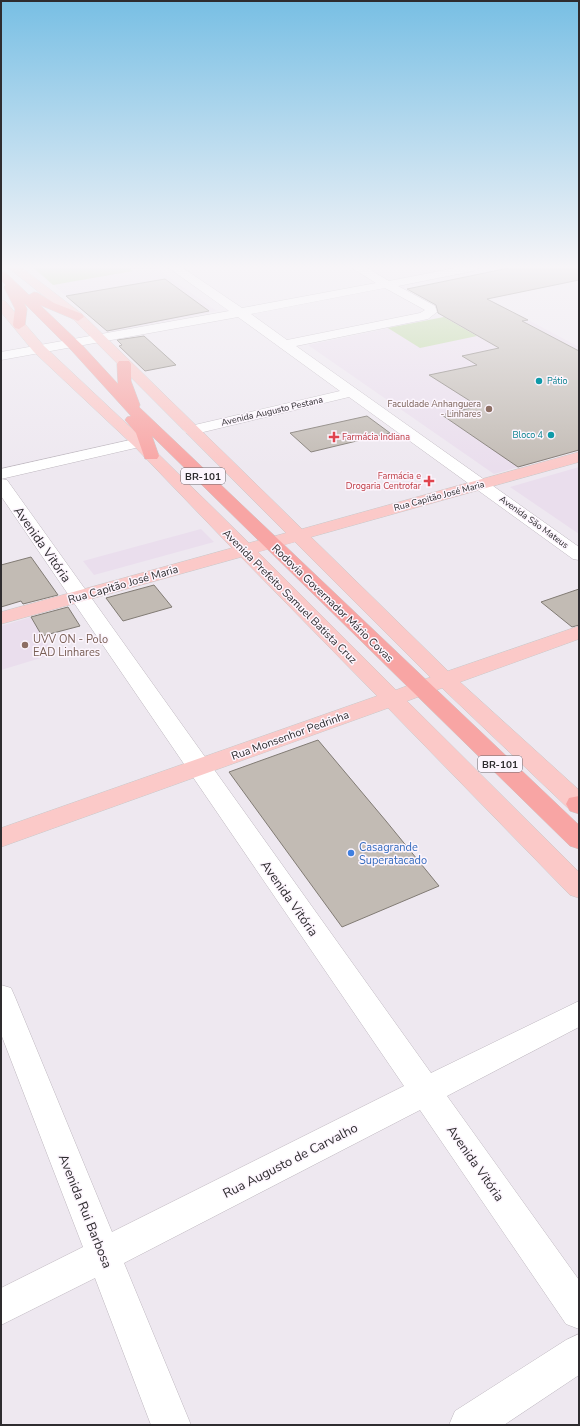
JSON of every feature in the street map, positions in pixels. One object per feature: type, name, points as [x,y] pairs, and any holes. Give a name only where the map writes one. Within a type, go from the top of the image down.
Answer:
[{"type":"highway","name":"BR-101","points":[[64,335],[74,345]]},
{"type":"highway","name":"Rodovia Governador Mário Covas","points":[[74,345],[134,410],[421,689],[579,840]]},
{"type":"highway","points":[[124,364],[124,380],[130,394],[134,410]]},
{"type":"highway","points":[[117,393],[125,412],[143,432],[145,449]]},
{"type":"main road","name":"Avenida Prefeito Samuel Batista Cruz","points":[[27,335],[42,352],[145,449],[579,888]]},
{"type":"main road","points":[[96,335],[446,680],[579,804]]},
{"type":"main road","name":"Rua Capitão José Maria","points":[[1,618],[244,549],[579,457]]},
{"type":"main road","name":"Rua Monsenhor Pedrinha","points":[[1,838],[579,632]]},
{"type":"street","points":[[1,363],[42,352],[126,335]]},
{"type":"street","name":"Avenida São Mateus","points":[[273,335],[579,555]]},
{"type":"street","points":[[286,344],[333,335]]},
{"type":"street","points":[[1,356],[42,352]]},
{"type":"street","name":"Avenida Augusto Pestana","points":[[192,430],[352,392]]},
{"type":"street","points":[[1,474],[145,449]]},
{"type":"street","name":"Avenida Vitória","points":[[1,484],[579,1311]]},
{"type":"street","name":"Avenida Rui Barbosa","points":[[1,997],[171,1425]]},
{"type":"street","name":"Rua Augusto de Carvalho","points":[[1,1307],[579,1013]]},
{"type":"street","points":[[469,1425],[579,1353]]},
{"type":"shaded area","name":"Faculdade Anhanguera - Linhares","points":[[358,335],[556,335],[579,347],[579,450],[494,474],[308,345]]},
{"type":"shaded area","points":[[579,467],[579,534],[510,487]]},
{"type":"shaded area","points":[[201,529],[214,542],[94,575],[83,561]]},
{"type":"shaded area","name":"UVV ON - Polo EAD Linhares","points":[[31,617],[54,654],[1,670],[1,626]]},
{"type":"green space","points":[[398,335],[474,335],[477,336],[420,348]]},
{"type":"building","points":[[476,335],[548,335],[579,351],[579,450],[518,467],[442,415],[478,406],[429,375],[477,365],[462,356],[499,348]]},
{"type":"building","points":[[144,336],[176,365],[145,371],[119,346],[122,345],[117,340]]},
{"type":"building","name":"Farmácia Indiana","points":[[367,416],[390,433],[311,452],[290,433]]},
{"type":"building","points":[[31,557],[58,595],[23,604],[21,601],[1,607],[1,565]]},
{"type":"building","points":[[154,585],[172,607],[123,621],[106,598]]},
{"type":"building","points":[[579,589],[579,625],[572,627],[541,602]]},
{"type":"building","points":[[68,607],[80,626],[42,636],[31,617]]},
{"type":"building","name":"Casagrande Superatacado","points":[[318,740],[439,886],[342,927],[229,772]]},
{"type":"place","name":"Pátio","points":[[539,381]]},
{"type":"place","name":"Faculdade Anhanguera - Linhares","points":[[489,409]]},
{"type":"place","name":"Bloco 4","points":[[551,435]]},
{"type":"place","name":"Farmácia Indiana","points":[[334,437]]},
{"type":"place","name":"Farmácia e Drogaria Centrofar","points":[[429,481]]},
{"type":"place","name":"UVV ON - Polo EAD Linhares","points":[[25,645]]},
{"type":"place","name":"Casagrande Superatacado","points":[[351,853]]}]
